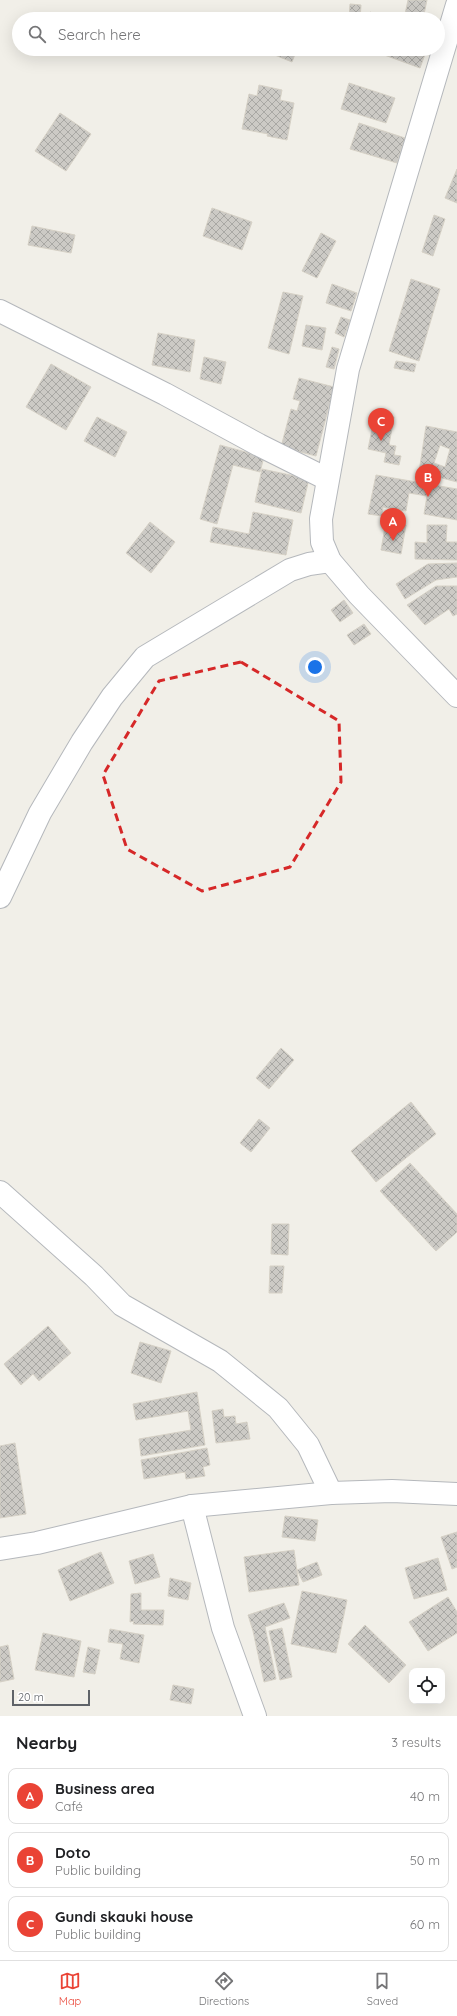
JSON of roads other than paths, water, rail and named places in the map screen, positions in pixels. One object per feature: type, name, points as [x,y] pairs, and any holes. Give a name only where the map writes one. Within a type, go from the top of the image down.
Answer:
[{"type":"street","points":[[445,45],[457,5]]},
{"type":"street","points":[[442,56],[348,369],[321,519],[322,542],[330,561],[359,595],[457,696]]},
{"type":"street","points":[[0,311],[165,394],[259,446],[328,479]]},
{"type":"street","points":[[0,897],[40,813],[82,742],[112,697],[145,657],[290,570],[309,564],[330,561]]},
{"type":"street","points":[[0,1192],[73,1257],[122,1306],[220,1361],[278,1408],[308,1445],[331,1493]]},
{"type":"street","points":[[0,1549],[36,1544],[192,1506],[331,1493],[392,1491],[457,1494]]},
{"type":"street","points":[[192,1506],[223,1628],[255,1716]]},
{"type":"place","name":"Gundi skauki house","points":[[381,441]]},
{"type":"place","name":"Doto","points":[[428,497]]},
{"type":"place","name":"Business area","points":[[393,541]]}]
